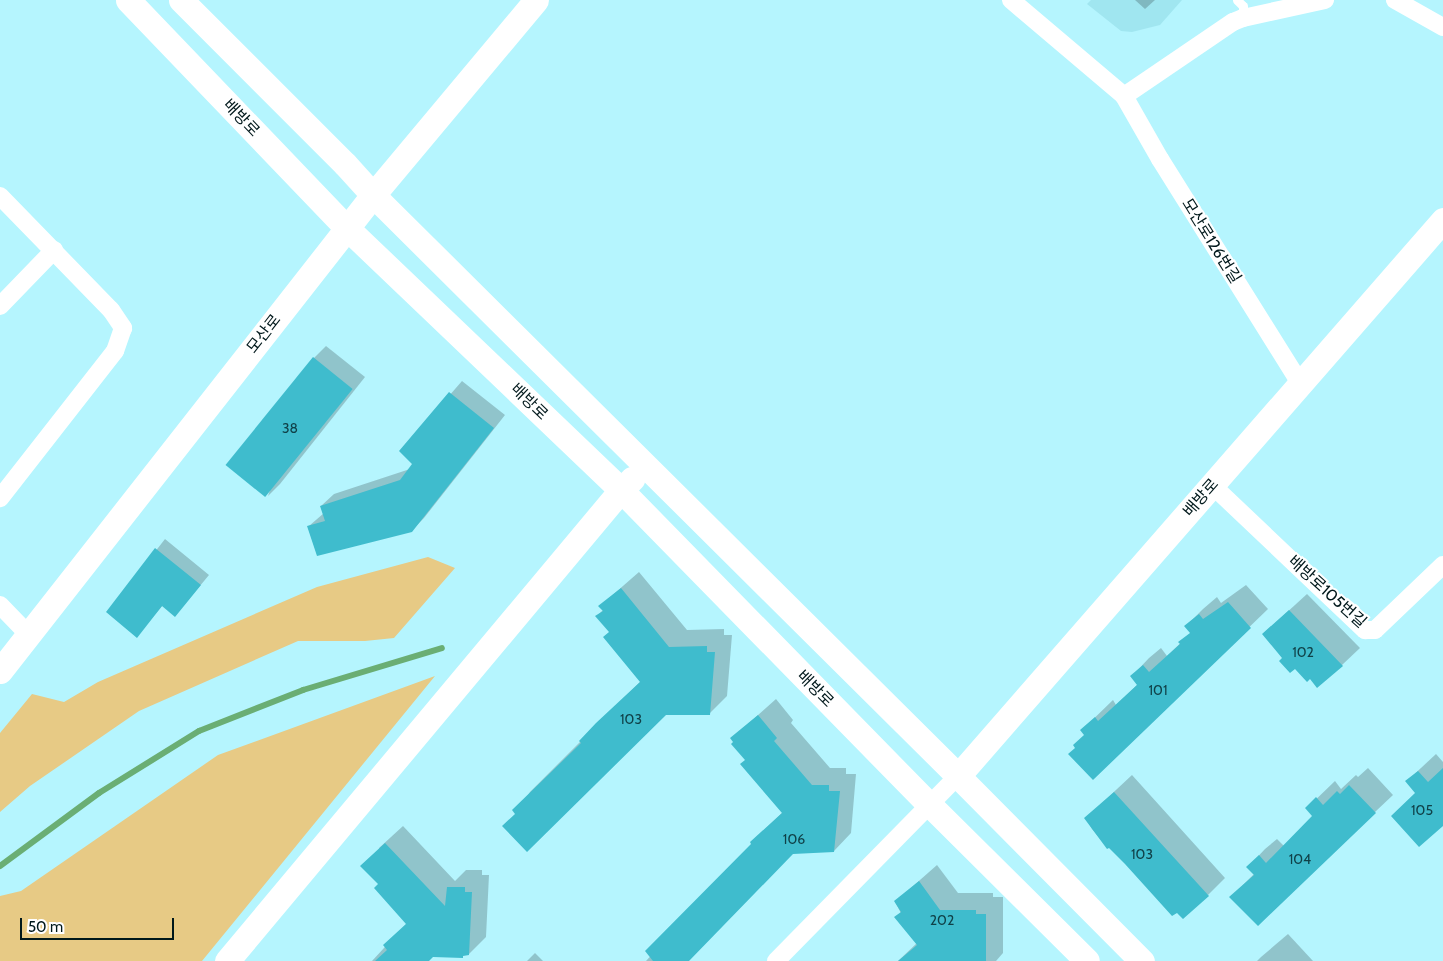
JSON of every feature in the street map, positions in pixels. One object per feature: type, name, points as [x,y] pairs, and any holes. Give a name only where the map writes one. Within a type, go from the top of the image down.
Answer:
[{"type":"street","name":"배방로","points":[[128,0],[347,228],[621,490],[930,805],[1087,961]]},
{"type":"street","points":[[181,0],[345,164],[373,196],[1142,961]]},
{"type":"street","name":"모산로126번길","points":[[1011,0],[1124,96],[1160,160],[1300,383]]},
{"type":"street","points":[[1124,96],[1224,27],[1243,18],[1324,0]]},
{"type":"street","points":[[1395,0],[1443,27]]},
{"type":"street","name":"모산로","points":[[0,671],[347,228],[535,1]]},
{"type":"street","points":[[0,196],[112,310],[123,328],[115,351],[0,498]]},
{"type":"street","name":"배방로","points":[[776,961],[958,776],[1443,220]]},
{"type":"street","points":[[0,306],[54,250]]},
{"type":"street","points":[[227,961],[621,490],[645,467]]},
{"type":"street","name":"배방로105번길","points":[[1212,485],[1365,630],[1375,630],[1443,565]]},
{"type":"street","points":[[0,605],[29,635]]},
{"type":"lane","points":[[1238,0],[1243,6],[1243,18]]},
{"type":"shaded area","points":[[1091,0],[1182,0],[1160,25],[1132,32],[1121,31],[1087,4]]},
{"type":"shaded area","points":[[428,557],[455,568],[394,638],[365,641],[298,641],[139,711],[30,786],[0,812],[0,733],[32,694],[64,702],[98,682],[317,587]]},
{"type":"shaded area","points":[[435,676],[202,961],[0,961],[0,896],[21,891],[218,755]]},
{"type":"building","points":[[313,357],[353,389],[265,497],[226,465]]},
{"type":"building","points":[[449,392],[494,428],[412,532],[317,556],[307,526],[325,521],[320,506],[400,480],[412,464],[399,451]]},
{"type":"building","points":[[155,548],[201,585],[175,617],[162,606],[137,638],[106,612]]},
{"type":"building","points":[[621,588],[669,647],[707,646],[707,652],[715,652],[710,715],[666,715],[527,852],[502,826],[515,814],[512,810],[581,743],[579,741],[596,723],[640,682],[603,637],[609,632],[595,616],[603,611],[598,606]]},
{"type":"building","points":[[1228,602],[1251,628],[1093,780],[1068,754],[1075,748],[1073,745],[1084,735],[1080,730],[1095,717],[1098,721],[1137,685],[1130,676],[1143,665],[1149,672],[1180,644],[1178,642],[1190,633],[1184,626],[1199,614],[1203,619]]},
{"type":"building","points":[[1289,610],[1343,666],[1317,688],[1310,679],[1307,682],[1295,669],[1290,673],[1279,661],[1282,658],[1262,634]]},
{"type":"building","points":[[758,715],[777,738],[774,741],[812,785],[829,785],[829,791],[840,791],[834,852],[793,854],[689,961],[653,961],[645,951],[751,844],[750,842],[782,813],[740,764],[745,760],[731,744],[733,742],[730,738]]},
{"type":"building","points":[[1443,768],[1443,826],[1419,847],[1391,816],[1415,793],[1405,781],[1418,771],[1428,782]]},
{"type":"building","points":[[1349,785],[1376,813],[1258,926],[1229,897],[1254,875],[1246,867],[1259,855],[1266,863],[1312,816],[1305,808],[1316,797],[1323,805],[1337,791],[1340,794]]},
{"type":"building","points":[[1114,792],[1209,896],[1183,919],[1177,913],[1172,916],[1125,864],[1109,848],[1107,849],[1084,818]]},
{"type":"building","points":[[385,843],[445,906],[447,887],[465,887],[465,892],[472,892],[469,955],[463,956],[463,958],[433,957],[429,961],[375,961],[387,950],[383,945],[406,924],[374,888],[378,884],[360,866]]},
{"type":"building","points":[[919,881],[940,910],[976,910],[976,914],[986,914],[986,961],[898,961],[917,945],[894,917],[901,912],[894,901]]},
{"type":"waterway","points":[[0,866],[99,793],[199,731],[303,690],[442,648]]}]
